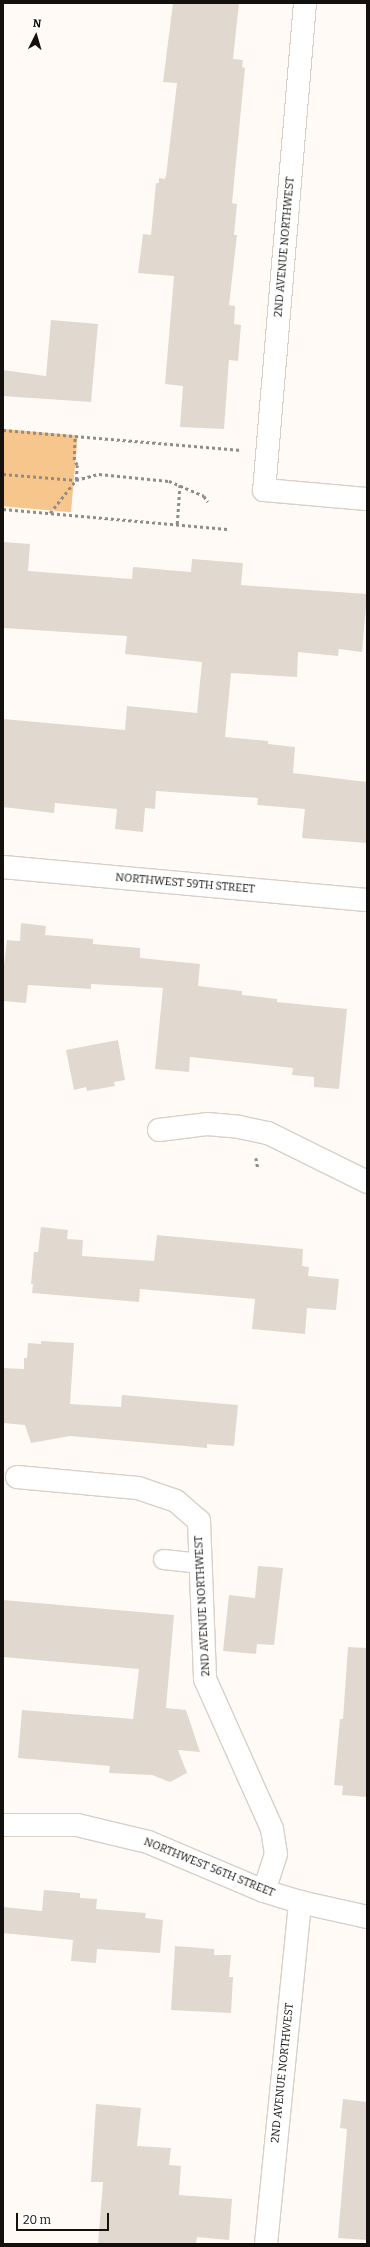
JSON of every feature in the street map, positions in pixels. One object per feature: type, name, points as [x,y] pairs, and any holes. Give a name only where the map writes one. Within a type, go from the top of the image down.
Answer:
[{"type":"street","name":"2ND AVENUE NORTHWEST","points":[[305,3],[264,490],[367,500]]},
{"type":"street","name":"NORTHWEST 59TH STREET","points":[[3,867],[367,900]]},
{"type":"street","points":[[159,1130],[206,1124],[239,1127],[268,1133],[367,1182]]},
{"type":"street","name":"2ND AVENUE NORTHWEST","points":[[17,1477],[138,1488],[176,1502],[198,1521],[205,1679],[272,1829],[276,1854],[264,1891]]},
{"type":"street","name":"NORTHWEST 56TH STREET","points":[[3,1826],[77,1825],[148,1842],[264,1891],[300,1902],[367,1917]]},
{"type":"street","name":"2ND AVENUE NORTHWEST","points":[[266,2244],[300,1902]]},
{"type":"lane","points":[[163,1560],[201,1563]]},
{"type":"path","points":[[3,430],[246,450]]},
{"type":"path","points":[[50,513],[76,480],[78,465],[74,460],[76,436]]},
{"type":"path","points":[[3,474],[76,480],[99,474],[169,481],[204,496],[208,502]]},
{"type":"path","points":[[177,524],[180,485]]},
{"type":"path","points":[[3,509],[227,529]]},
{"type":"path","points":[[256,1154],[258,1168]]},
{"type":"shaded area","points":[[3,429],[78,436],[71,512],[3,506]]},
{"type":"building","points":[[173,3],[239,3],[233,59],[243,60],[242,67],[245,68],[232,203],[237,204],[234,235],[237,235],[229,305],[235,306],[234,324],[241,325],[238,361],[229,360],[224,429],[180,427],[183,386],[165,384],[174,276],[138,273],[143,234],[151,235],[156,183],[159,183],[159,178],[165,179],[166,176],[177,83],[163,82]]},
{"type":"building","points":[[51,320],[98,324],[91,402],[3,396],[3,370],[46,376]]},
{"type":"building","points":[[3,542],[30,544],[28,571],[132,579],[133,567],[191,572],[192,559],[243,563],[241,585],[367,594],[362,652],[339,649],[338,656],[298,652],[297,677],[231,673],[225,737],[268,741],[268,744],[295,747],[293,773],[367,782],[367,843],[302,838],[305,809],[257,805],[258,798],[156,791],[155,809],[145,808],[143,832],[115,829],[117,809],[55,803],[54,813],[3,807],[3,719],[125,730],[127,706],[197,713],[202,662],[125,654],[127,636],[3,628]]},
{"type":"building","points":[[21,923],[46,926],[45,935],[93,939],[93,944],[140,948],[140,958],[200,964],[198,986],[242,991],[242,995],[277,999],[277,1002],[347,1009],[339,1089],[314,1087],[314,1077],[292,1075],[293,1068],[190,1057],[189,1072],[155,1069],[163,988],[91,984],[91,989],[28,985],[26,1003],[3,1001],[3,974],[7,940],[20,941]]},
{"type":"building","points":[[118,1040],[125,1080],[114,1082],[115,1086],[87,1091],[86,1087],[74,1090],[66,1050]]},
{"type":"building","points":[[41,1227],[68,1230],[67,1239],[83,1240],[82,1256],[154,1261],[157,1235],[303,1249],[302,1266],[309,1267],[308,1276],[339,1279],[336,1310],[307,1308],[305,1334],[252,1329],[255,1299],[140,1289],[139,1302],[32,1293],[33,1284],[31,1284],[34,1252],[38,1252]]},
{"type":"building","points":[[41,1341],[74,1343],[70,1404],[121,1407],[122,1395],[238,1405],[234,1446],[207,1444],[207,1448],[70,1436],[31,1443],[25,1425],[3,1423],[3,1368],[24,1369],[24,1358],[27,1358],[28,1343],[41,1344]]},
{"type":"building","points":[[258,1566],[283,1568],[274,1645],[257,1644],[256,1654],[223,1651],[229,1595],[255,1598]]},
{"type":"building","points":[[3,1600],[174,1615],[166,1708],[186,1710],[200,1752],[178,1750],[187,1773],[170,1782],[152,1775],[109,1773],[110,1766],[18,1758],[22,1710],[133,1719],[139,1669],[3,1657]]},
{"type":"building","points":[[348,1647],[367,1648],[367,1797],[342,1795],[343,1786],[334,1785],[340,1719],[343,1719]]},
{"type":"building","points":[[44,1890],[80,1893],[80,1898],[97,1899],[96,1909],[146,1913],[145,1918],[163,1920],[160,1953],[97,1949],[96,1963],[71,1961],[73,1940],[3,1933],[3,1907],[42,1911]]},
{"type":"building","points":[[175,1946],[214,1949],[214,1955],[231,1955],[229,1977],[233,1977],[231,2013],[171,2010]]},
{"type":"building","points":[[343,2099],[367,2102],[367,2240],[338,2238],[347,2129],[340,2128]]},
{"type":"building","points":[[96,2104],[141,2108],[137,2146],[171,2148],[169,2165],[181,2166],[179,2195],[232,2199],[229,2240],[197,2237],[196,2244],[98,2244],[103,2182],[91,2182]]}]
